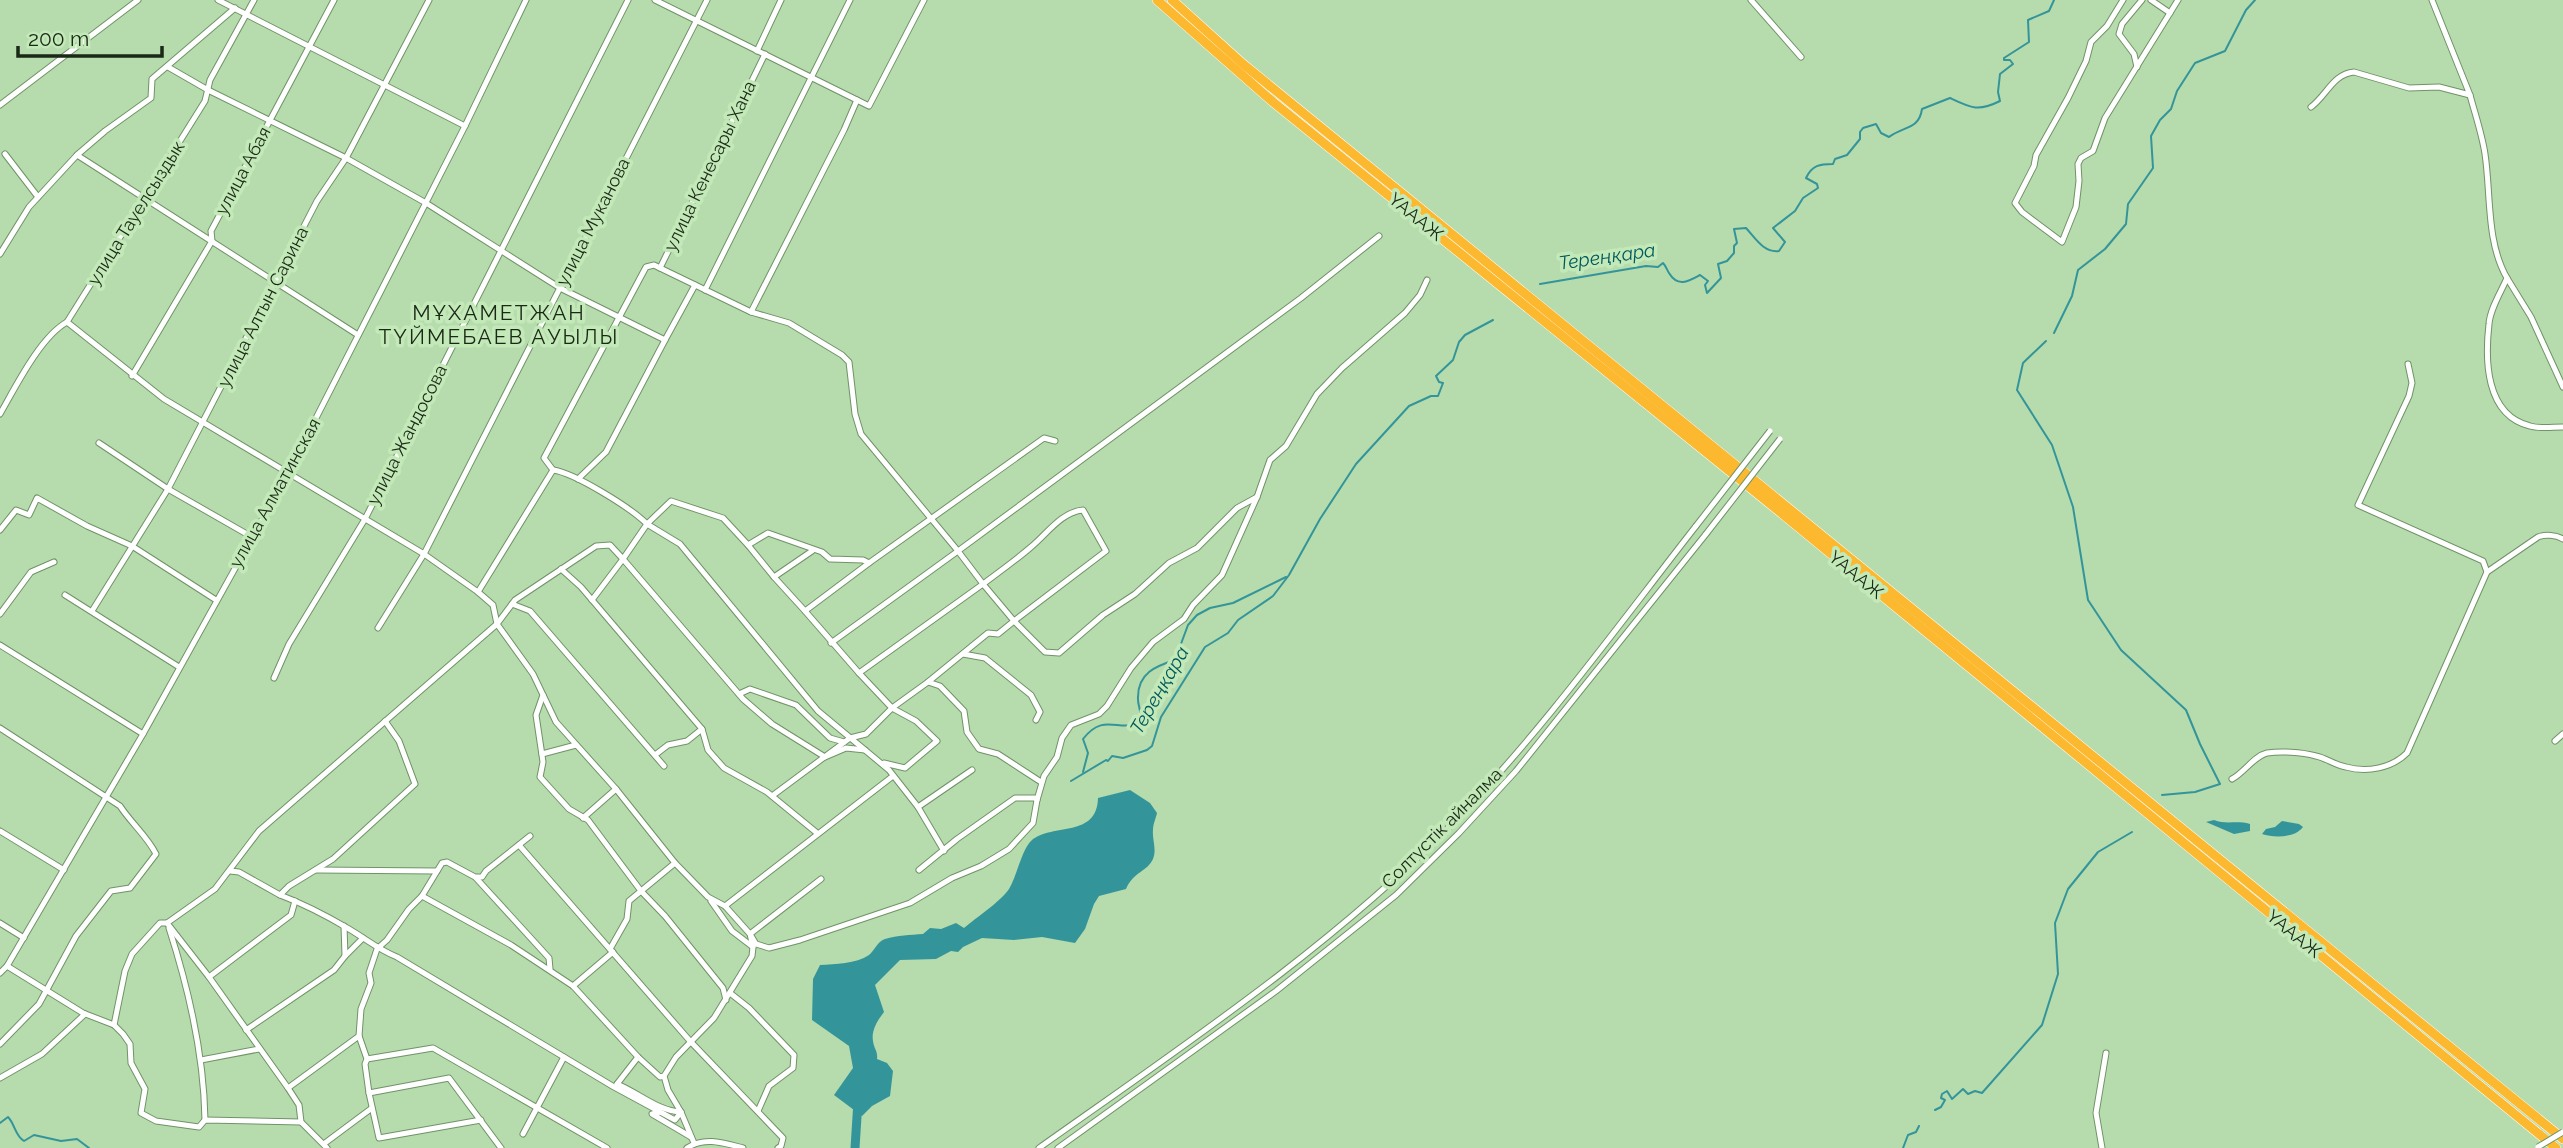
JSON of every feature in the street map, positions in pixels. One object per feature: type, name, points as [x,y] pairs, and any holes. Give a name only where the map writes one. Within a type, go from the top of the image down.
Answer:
[{"type":"highway","name":"ҮАААЖ","points":[[1157,0],[1273,102],[1528,309],[2143,804],[2160,811],[2563,1139]]},
{"type":"highway","name":"ҮАААЖ","points":[[1172,0],[1243,64],[1512,280],[2143,804],[2154,819],[2556,1148]]},
{"type":"street","points":[[0,105],[138,0]]},
{"type":"street","points":[[218,0],[465,126]]},
{"type":"street","name":"улица Тауелсыздык","points":[[0,415],[26,368],[51,336],[66,323],[145,200],[205,101],[210,80],[254,0]]},
{"type":"street","name":"улица Абая","points":[[132,376],[212,240],[211,231],[334,0]]},
{"type":"street","name":"улица Алтын Сарина","points":[[92,611],[168,489],[317,201],[346,158],[429,0]]},
{"type":"street","name":"улица Алматинская","points":[[0,973],[24,938],[144,734],[288,473],[465,126],[526,0]]},
{"type":"street","name":"улица Жандосова","points":[[274,678],[289,644],[365,519],[628,0]]},
{"type":"street","points":[[655,0],[869,106],[924,0]]},
{"type":"street","name":"улица Муканова","points":[[378,628],[424,554],[707,0]]},
{"type":"street","points":[[757,51],[781,0]]},
{"type":"street","points":[[705,290],[850,0]]},
{"type":"street","points":[[1751,0],[1801,57]]},
{"type":"street","points":[[2123,0],[2107,26],[2091,42],[2086,61],[2036,155],[2034,166],[2015,203],[2022,212],[2062,242],[2077,207],[2078,164],[2081,158],[2093,151],[2105,118],[2178,0]]},
{"type":"street","points":[[2137,67],[2133,54],[2119,34],[2122,24],[2142,0]]},
{"type":"street","points":[[2151,0],[2170,13]]},
{"type":"street","points":[[2432,0],[2470,95],[2485,151],[2499,265],[2531,317],[2563,387]]},
{"type":"street","points":[[0,254],[29,207],[77,155],[151,98],[152,79],[235,8]]},
{"type":"street","name":"улица Кенесары Хана","points":[[553,470],[544,458],[646,267],[654,265],[660,268],[765,54]]},
{"type":"street","points":[[168,67],[208,90],[346,158],[426,203],[560,288],[665,340]]},
{"type":"street","points":[[2311,107],[2333,82],[2345,73],[2354,72],[2409,88],[2439,88],[2470,95]]},
{"type":"street","points":[[751,312],[857,100]]},
{"type":"street","points":[[5,154],[38,197]]},
{"type":"street","points":[[77,155],[358,335]]},
{"type":"street","points":[[831,643],[1301,299],[1379,236]]},
{"type":"street","points":[[660,268],[751,312],[789,323],[842,355],[849,362],[855,414],[861,434],[1014,621],[1045,652],[1059,653],[1103,615],[1135,594],[1169,563],[1197,548],[1237,508],[1257,497]]},
{"type":"street","points":[[2507,278],[2489,322],[2487,357],[2490,386],[2501,405],[2520,422],[2533,427],[2563,427]]},
{"type":"street","points":[[708,897],[725,906],[756,944],[761,948],[769,948],[910,903],[1009,849],[1032,823],[1041,782],[1057,757],[1062,738],[1071,725],[1099,714],[1153,642],[1184,619],[1193,605],[1222,575],[1257,497],[1270,460],[1286,446],[1317,394],[1342,368],[1405,313],[1420,295],[1427,280]]},
{"type":"street","points":[[578,479],[606,452],[695,285]]},
{"type":"street","points":[[66,323],[132,376],[203,424],[424,554],[493,605],[497,624],[533,674],[556,722],[616,789],[675,863],[708,897],[732,931],[753,947]]},
{"type":"street","points":[[2408,365],[2412,383],[2409,396],[2358,505],[2483,561],[2487,572]]},
{"type":"street","name":"Солтүстік айналма","points":[[1039,1148],[1273,978],[1404,869],[1450,825],[1510,761],[1770,431]]},
{"type":"street","points":[[805,611],[1044,438],[1055,441]]},
{"type":"street","name":"Солтүстік айналма","points":[[1058,1148],[1276,990],[1396,895],[1459,833],[1516,771],[1780,439]]},
{"type":"street","points":[[99,443],[168,489],[252,537]]},
{"type":"street","points":[[478,592],[553,470],[578,479],[638,514],[647,524],[680,544],[818,711],[893,776],[918,807],[944,851]]},
{"type":"street","points":[[0,530],[16,510],[29,515],[37,498],[87,526],[132,546],[216,600]]},
{"type":"street","points":[[592,600],[647,524],[671,502],[723,517],[831,643],[892,708],[916,721],[937,741],[905,768],[892,767],[877,761]]},
{"type":"street","points":[[772,796],[850,738],[866,734],[892,708],[988,633],[998,634],[1106,551],[1083,510],[1076,510],[1048,529],[1034,545],[983,584],[859,673]]},
{"type":"street","points":[[748,545],[768,533],[822,552],[830,559],[863,560],[869,563]]},
{"type":"street","points":[[2232,779],[2242,774],[2259,756],[2268,753],[2319,756],[2345,767],[2364,770],[2399,761],[2407,753],[2487,572],[2538,537],[2557,536],[2563,539]]},
{"type":"street","points":[[1688,537],[1697,544]]},
{"type":"street","points":[[114,1025],[125,971],[132,954],[160,923],[167,923],[215,889],[259,831],[497,624],[512,604],[596,546],[610,545],[739,694],[772,724],[825,757]]},
{"type":"street","points":[[774,577],[813,551]]},
{"type":"street","points":[[0,614],[31,572],[54,562]]},
{"type":"street","points":[[561,569],[592,600],[702,729],[708,750],[724,768],[772,796],[817,833]]},
{"type":"street","points":[[65,595],[179,667]]},
{"type":"street","points":[[0,598],[8,603]]},
{"type":"street","points":[[512,604],[530,611],[664,766]]},
{"type":"street","points":[[0,645],[144,734]]},
{"type":"street","points":[[963,654],[985,658],[1031,695],[1040,712],[1036,720]]},
{"type":"street","points":[[928,682],[940,686],[964,711],[967,733],[979,749],[998,754],[1041,782]]},
{"type":"street","points":[[739,694],[750,689],[796,705],[830,738],[844,742]]},
{"type":"street","points":[[543,695],[536,715],[542,754],[540,777],[569,809],[588,820],[641,891],[665,916],[723,988],[726,1000]]},
{"type":"street","points":[[280,895],[289,886],[332,859],[415,784],[399,741],[385,722]]},
{"type":"street","points":[[0,729],[120,806],[142,831],[156,857],[131,888],[111,891],[76,936],[39,1004],[0,1044]]},
{"type":"street","points":[[654,755],[668,745],[688,741],[702,729]]},
{"type":"street","points":[[2555,741],[2563,734]]},
{"type":"street","points":[[542,754],[576,745]]},
{"type":"street","points":[[825,757],[846,748],[864,750]]},
{"type":"street","points":[[918,807],[972,770]]},
{"type":"street","points":[[725,906],[893,776]]},
{"type":"street","points":[[583,818],[616,789]]},
{"type":"street","points":[[919,870],[1015,798],[1037,800]]},
{"type":"street","points":[[0,831],[64,870]]},
{"type":"street","points":[[475,877],[482,877],[530,836]]},
{"type":"street","points":[[519,845],[691,1041],[783,1138],[778,1148]]},
{"type":"street","points":[[481,1120],[382,1138],[378,1135],[369,1093],[366,1059],[359,1036],[361,1009],[371,983],[369,973],[377,949],[422,896],[442,863],[447,863],[475,877],[549,958],[550,969]]},
{"type":"street","points":[[573,986],[612,951],[627,919],[629,901],[675,863]]},
{"type":"street","points":[[316,870],[437,871]]},
{"type":"street","points":[[229,871],[239,872],[344,926],[377,949],[397,957],[675,1120],[681,1112]]},
{"type":"street","points":[[750,934],[821,879]]},
{"type":"street","points":[[422,896],[550,969],[573,986],[656,1075],[664,1076]]},
{"type":"street","points":[[209,977],[291,915],[295,901]]},
{"type":"street","points":[[0,923],[24,938]]},
{"type":"street","points":[[167,923],[288,1088],[299,1105],[301,1122],[326,1146],[372,1108]]},
{"type":"street","points":[[7,966],[85,1014],[114,1025],[130,1044],[131,1063],[145,1089],[141,1113],[156,1121],[199,1127],[205,1120],[205,1079],[180,961],[167,923]]},
{"type":"street","points":[[344,926],[345,956]]},
{"type":"street","points":[[693,1141],[664,1076],[676,1057],[714,1018],[726,1000],[752,956],[750,934]]},
{"type":"street","points":[[246,1030],[334,970],[363,938]]},
{"type":"street","points":[[180,961],[195,958]]},
{"type":"street","points":[[730,993],[749,1008],[794,1055],[793,1068],[769,1086],[758,1111]]},
{"type":"street","points":[[0,1078],[42,1054],[85,1014]]},
{"type":"street","points":[[288,1088],[359,1036]]},
{"type":"street","points":[[366,1059],[433,1048],[607,1148]]},
{"type":"street","points":[[201,1060],[259,1049]]},
{"type":"street","points":[[2102,1148],[2096,1113],[2106,1053]]},
{"type":"street","points":[[523,1134],[564,1057]]},
{"type":"street","points":[[616,1085],[638,1057]]},
{"type":"street","points":[[369,1093],[449,1079],[501,1148]]},
{"type":"street","points":[[663,1112],[652,1114],[693,1141],[721,1142],[743,1148]]},
{"type":"street","points":[[205,1120],[301,1122]]},
{"type":"street","points":[[2538,1148],[2563,1132]]},
{"type":"street","points":[[687,1148],[693,1141]]},
{"type":"water","points":[[1130,790],[1150,803],[1157,813],[1153,828],[1153,859],[1126,889],[1099,896],[1085,929],[1075,943],[1042,937],[1014,940],[982,938],[958,952],[951,951],[936,959],[900,960],[875,985],[884,1012],[874,1029],[873,1041],[877,1059],[887,1063],[893,1071],[890,1096],[872,1106],[862,1116],[834,1095],[853,1068],[849,1046],[812,1020],[813,979],[820,965],[864,958],[885,939],[923,934],[930,928],[941,929],[956,923],[964,928],[1009,889],[1025,849],[1032,840],[1082,824],[1096,811],[1098,798]]},
{"type":"water","points":[[2214,820],[2250,824],[2250,831],[2234,834],[2206,822]]},
{"type":"water","points":[[2282,821],[2303,827],[2284,836],[2262,834],[2266,829],[2275,827]]},
{"type":"waterway","name":"Тереңқара","points":[[1540,284],[1646,266],[1658,267],[1663,263],[1672,278],[1680,282],[1700,275],[1708,281],[1705,285],[1707,293],[1721,278],[1718,264],[1727,261],[1734,253],[1737,243],[1734,229],[1746,228],[1765,248],[1779,251],[1785,242],[1773,228],[1795,211],[1803,198],[1818,188],[1817,184],[1806,178],[1808,174],[1817,166],[1833,164],[1835,159],[1847,155],[1860,139],[1863,128],[1876,124],[1881,133],[1889,137],[1918,121],[1922,109],[1950,98],[1980,108],[2000,101],[2000,74],[2013,64],[2004,58],[2029,42],[2028,20],[2049,11],[2054,0]]},
{"type":"waterway","points":[[2054,333],[2072,296],[2078,270],[2105,249],[2126,224],[2128,204],[2153,168],[2151,136],[2160,120],[2171,109],[2177,91],[2195,63],[2225,51],[2246,10],[2255,0]]},
{"type":"waterway","name":"Тереңқара","points":[[1071,781],[1108,761],[1112,756],[1123,758],[1152,746],[1161,717],[1205,647],[1228,633],[1238,620],[1273,596],[1289,575],[1320,519],[1356,464],[1409,406],[1431,396],[1438,396],[1443,383],[1439,382],[1436,376],[1453,360],[1459,342],[1465,335],[1493,320]]},
{"type":"waterway","points":[[2046,341],[2023,363],[2017,390],[2052,445],[2073,507],[2088,600],[2121,650],[2186,710],[2220,784],[2195,792],[2162,795]]},
{"type":"waterway","points":[[1083,772],[1088,753],[1083,739],[1090,731],[1104,725],[1138,724],[1141,682],[1155,668],[1175,660],[1188,625],[1197,615],[1210,608],[1233,603],[1286,577]]},
{"type":"waterway","points":[[1935,1110],[1941,1107],[1945,1100],[1941,1098],[1942,1094],[1947,1091],[1952,1099],[1963,1089],[1968,1094],[1975,1091],[1982,1093],[2042,1025],[2058,974],[2055,923],[2068,889],[2098,852],[2132,832]]},
{"type":"waterway","name":"Тереңқара","points":[[855,1148],[858,1101]]},
{"type":"waterway","name":"Тереңқара","points":[[0,1123],[8,1117],[24,1141],[34,1135],[61,1141],[77,1139],[89,1148]]},
{"type":"waterway","points":[[1903,1148],[1908,1135],[1916,1132],[1919,1126]]},
{"type":"district","name":"МҰХАМЕТЖАН ТҮЙМЕБАЕВ АУЫЛЫ","points":[[499,325]]}]
